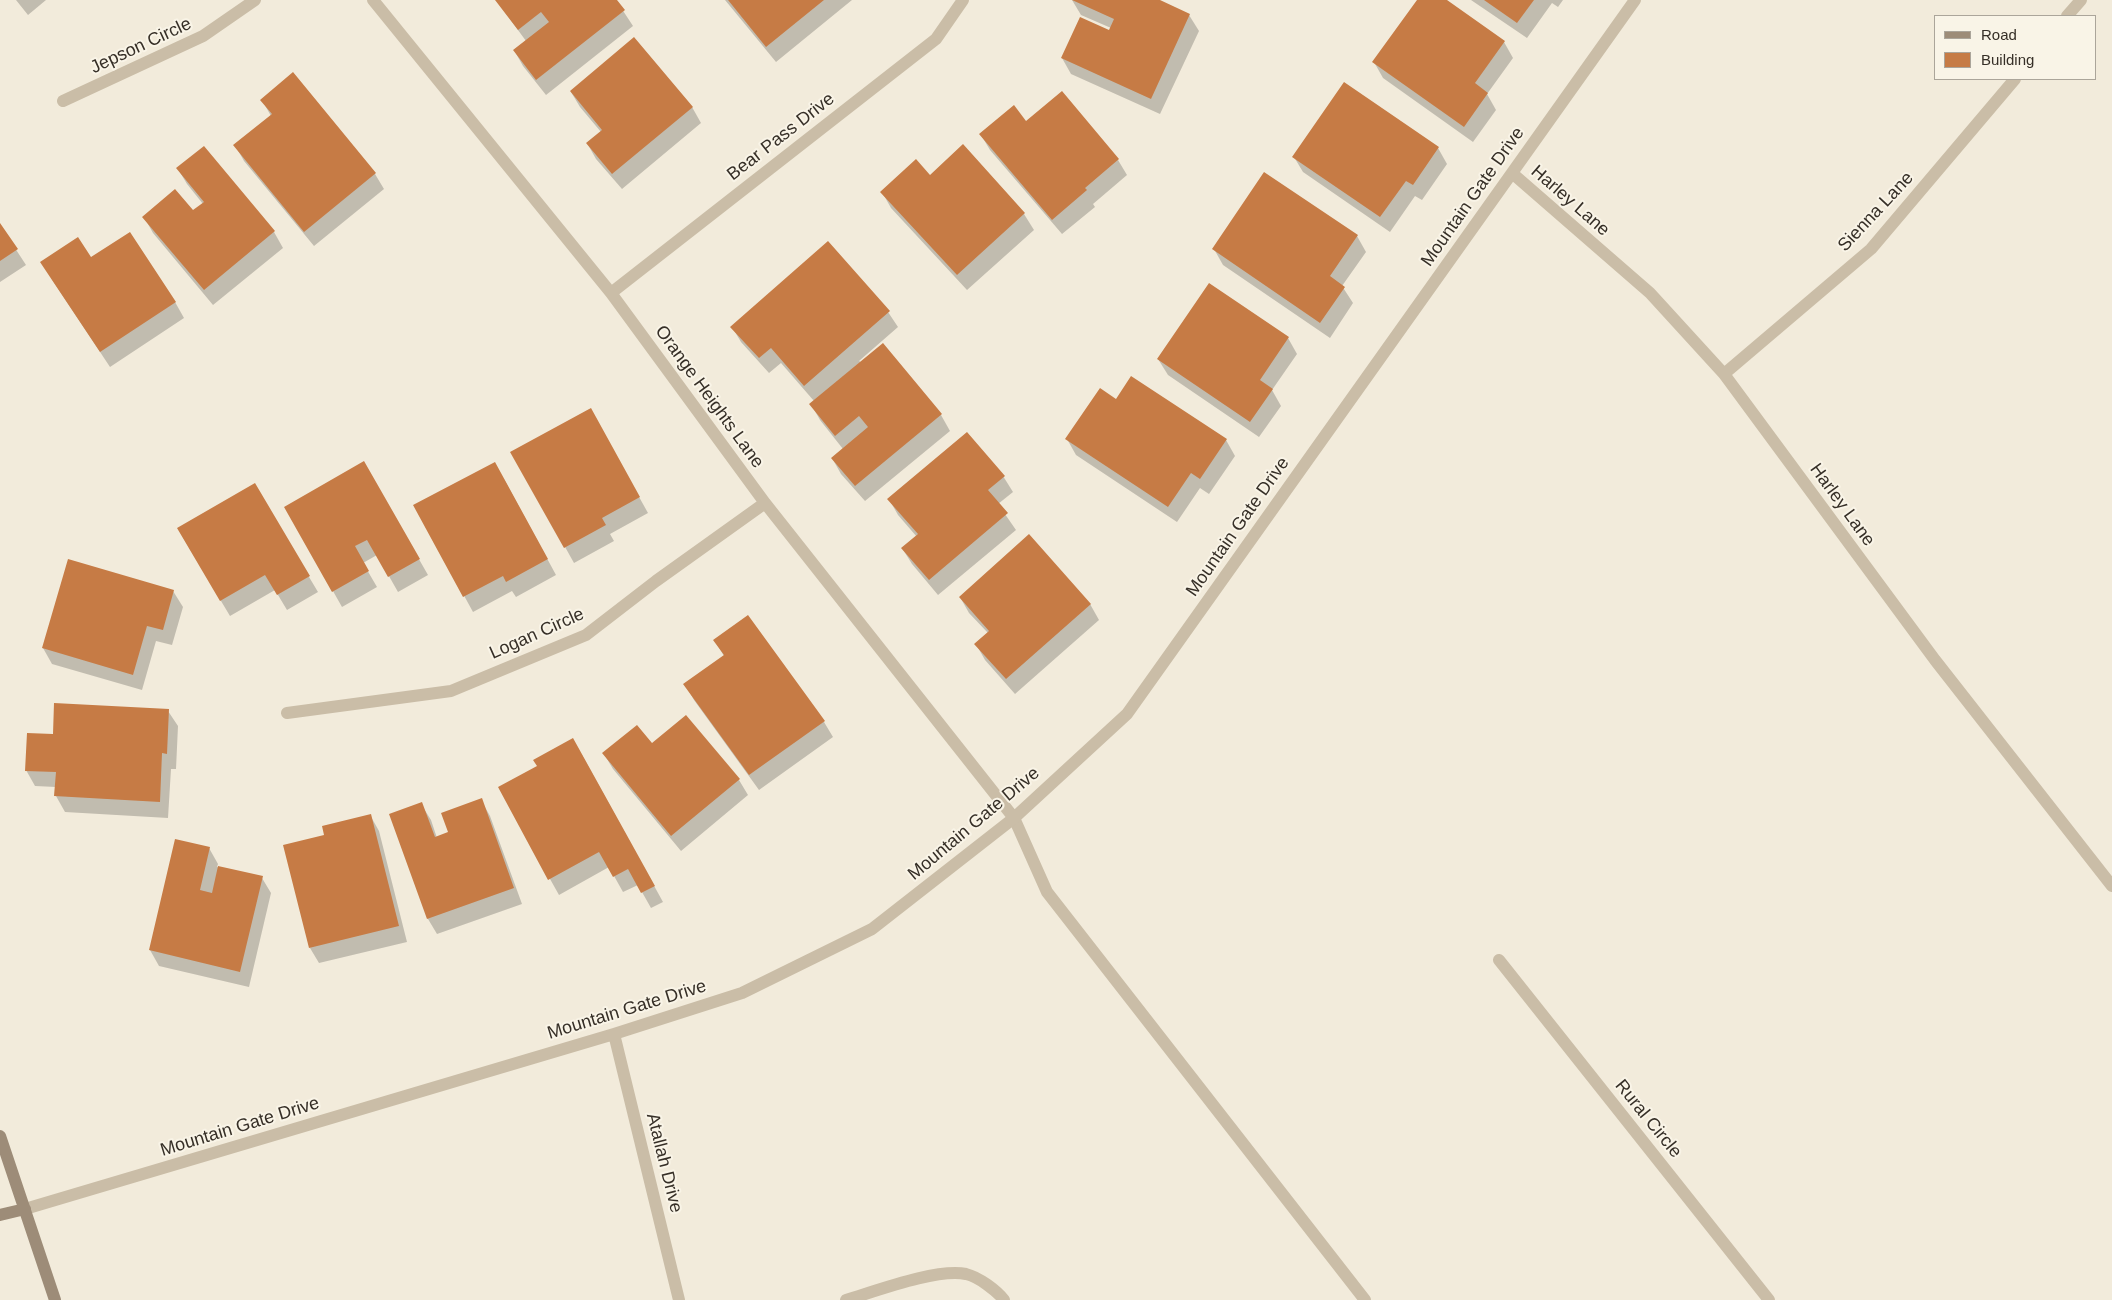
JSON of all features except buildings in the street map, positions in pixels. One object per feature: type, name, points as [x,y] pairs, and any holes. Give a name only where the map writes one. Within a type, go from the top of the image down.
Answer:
[{"type":"main road","points":[[0,1136],[55,1300]]},
{"type":"main road","name":"Mountain Gate Drive","points":[[0,1215],[25,1209]]},
{"type":"street","name":"Jepson Circle","points":[[63,101],[204,36],[255,0]]},
{"type":"street","name":"Orange Heights Lane","points":[[373,0],[610,293],[765,503],[1014,818],[1047,892],[1365,1300]]},
{"type":"street","name":"Bear Pass Drive","points":[[610,293],[936,40],[964,0]]},
{"type":"street","name":"Mountain Gate Drive","points":[[25,1209],[614,1034],[742,993],[872,929],[1014,818],[1127,714],[1635,0]]},
{"type":"street","points":[[2068,15],[2081,0]]},
{"type":"street","name":"Sienna Lane","points":[[1724,374],[1870,249],[2014,80]]},
{"type":"street","name":"Harley Lane","points":[[1512,173],[1650,293],[1724,374],[1935,660],[2112,886]]},
{"type":"street","name":"Logan Circle","points":[[287,713],[450,691],[586,636],[656,581],[765,503]]},
{"type":"street","name":"Rural Circle","points":[[1499,960],[1769,1300]]},
{"type":"street","name":"Atallah Drive","points":[[614,1034],[679,1300]]},
{"type":"street","points":[[846,1300],[932,1275],[967,1274],[997,1290],[1004,1300]]}]
